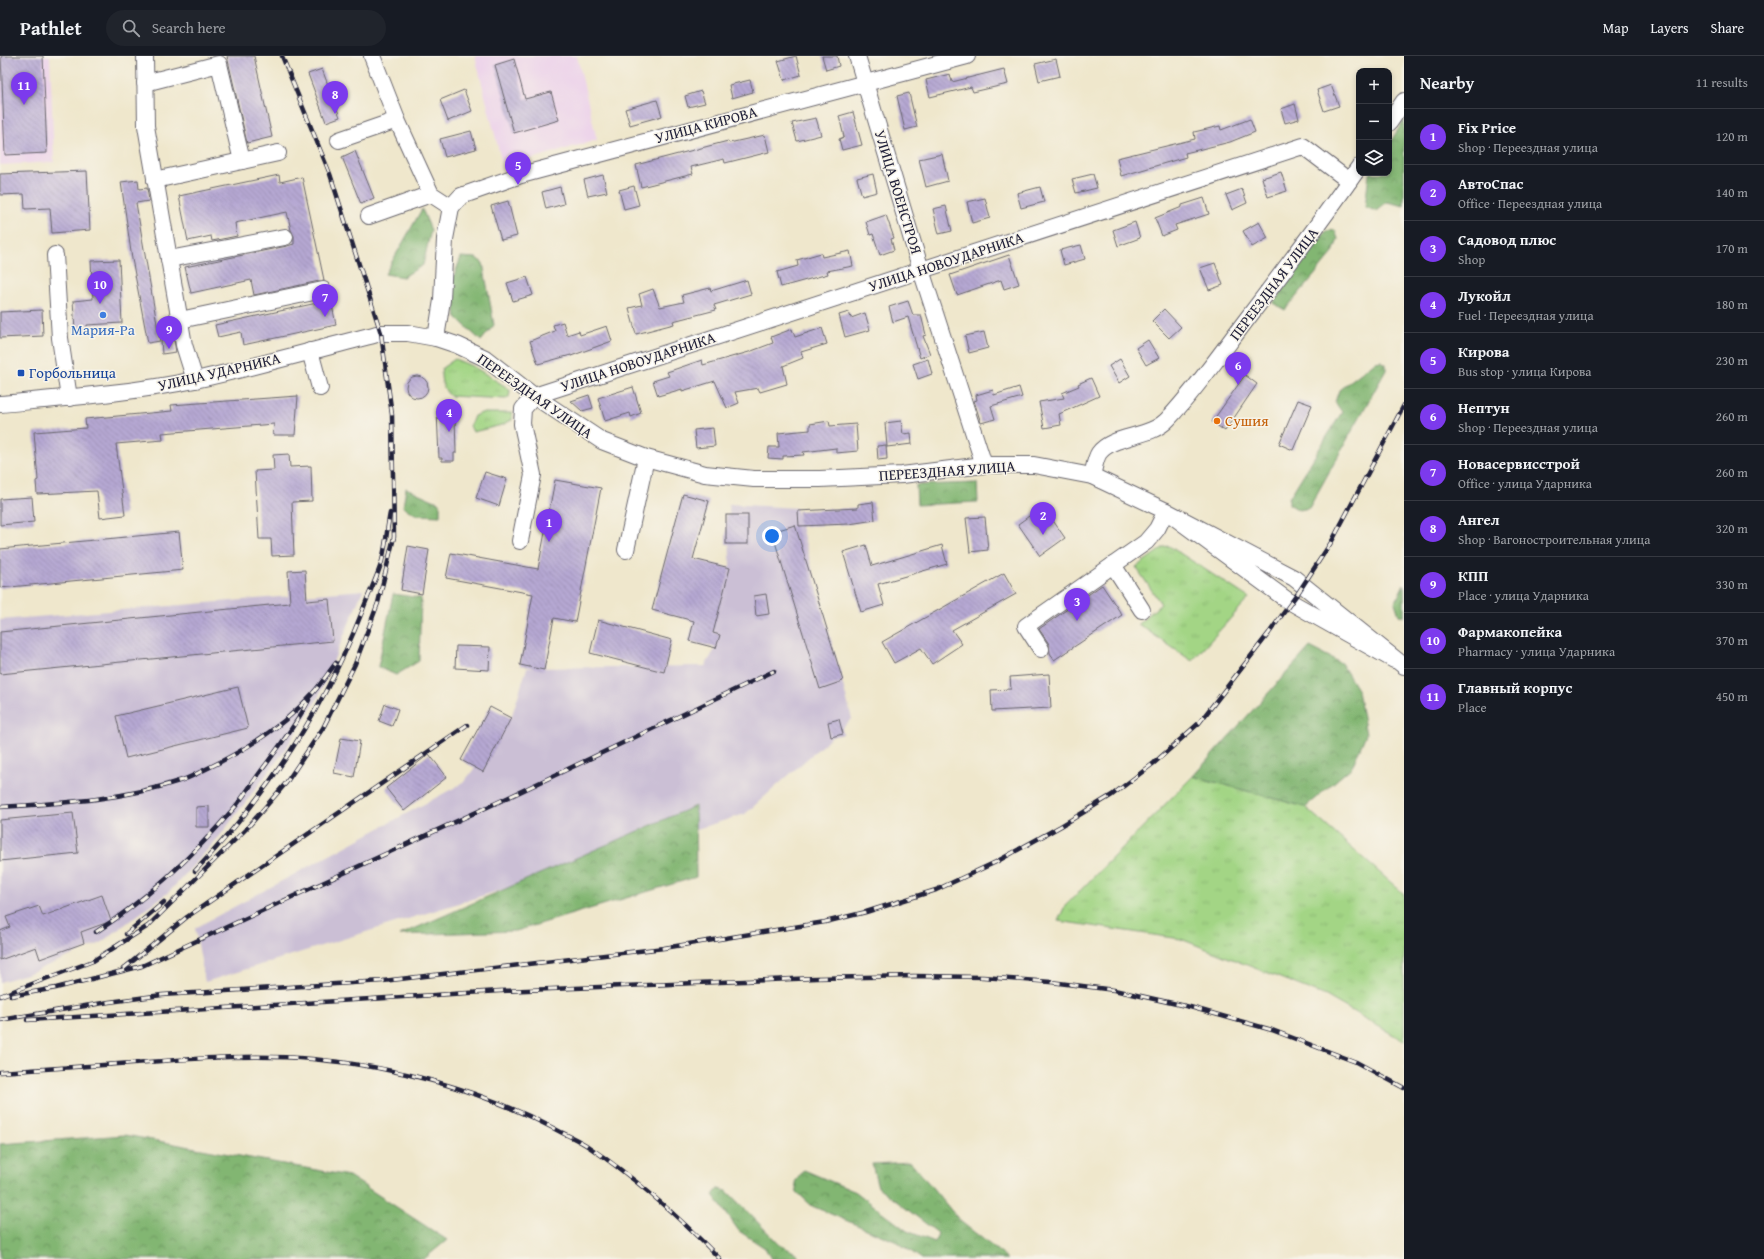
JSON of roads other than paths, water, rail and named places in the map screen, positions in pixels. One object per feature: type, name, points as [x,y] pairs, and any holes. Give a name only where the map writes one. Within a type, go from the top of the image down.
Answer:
[{"type":"street","points":[[145,56],[146,126],[184,345],[195,380]]},
{"type":"street","points":[[372,56],[397,120],[431,194],[451,207],[445,239],[442,300],[436,338]]},
{"type":"street","name":"УЛИЦА ВОЕНСТРОЯ","points":[[857,56],[921,270],[984,465]]},
{"type":"street","name":"УЛИЦА КИРОВА","points":[[451,207],[461,196],[521,175],[967,56]]},
{"type":"street","points":[[145,83],[218,64],[242,161]]},
{"type":"street","points":[[1392,119],[1404,101]]},
{"type":"street","points":[[339,140],[397,120]]},
{"type":"street","name":"УЛИЦА НОВОУДАРНИКА","points":[[534,396],[1303,146],[1349,181]]},
{"type":"street","points":[[155,180],[278,152]]},
{"type":"street","points":[[1349,181],[1356,171]]},
{"type":"street","name":"ПЕРЕЕЗДНАЯ УЛИЦА","points":[[436,338],[457,345],[485,358],[534,396],[602,441],[646,458],[705,474],[754,479],[820,479],[902,475],[984,465],[1034,465],[1092,476],[1098,455],[1105,446],[1142,435],[1156,428],[1167,420],[1207,373],[1311,236],[1349,181]]},
{"type":"street","points":[[369,216],[431,194]]},
{"type":"street","points":[[169,259],[285,237]]},
{"type":"street","points":[[55,255],[60,338],[69,398]]},
{"type":"street","points":[[180,320],[322,290]]},
{"type":"street","name":"УЛИЦА УДАРНИКА","points":[[0,404],[69,398],[151,388],[195,380],[380,333],[408,333],[436,338]]},
{"type":"street","points":[[310,351],[320,388]]},
{"type":"street","points":[[520,541],[533,475],[522,424],[523,409],[534,396]]},
{"type":"street","points":[[626,550],[646,458]]},
{"type":"street","points":[[1092,476],[1166,511],[1294,578],[1399,663]]},
{"type":"street","points":[[1041,650],[1026,626],[1146,542],[1157,529],[1166,511]]},
{"type":"street","points":[[1166,511],[1287,600],[1399,663]]},
{"type":"street","points":[[1113,565],[1142,610]]},
{"type":"railway","points":[[0,996],[93,961],[148,926],[248,827],[286,783],[323,728],[355,664],[378,603],[394,537],[392,415],[381,333],[330,174],[282,56]]},
{"type":"railway","points":[[0,1020],[162,995],[383,981],[664,948],[825,922],[866,912],[936,890],[996,862],[1061,826],[1112,795],[1154,763],[1199,723],[1269,633],[1298,593],[1332,541],[1404,405]]},
{"type":"railway","points":[[195,871],[246,813],[269,782],[291,750],[330,683],[347,648],[380,567],[385,549],[390,513]]},
{"type":"railway","points":[[0,807],[113,797],[135,793],[189,778],[234,755],[276,728],[301,706],[336,663]]},
{"type":"railway","points":[[11,996],[56,988],[142,966],[507,798],[774,671]]},
{"type":"railway","points":[[96,932],[116,919],[170,875],[219,825],[258,776],[309,700]]},
{"type":"railway","points":[[123,969],[187,917],[467,725]]},
{"type":"railway","points":[[126,934],[164,902]]},
{"type":"railway","points":[[27,1020],[500,991],[816,978],[914,976],[983,977],[1051,982],[1114,990],[1190,1007],[1272,1030],[1356,1062],[1404,1088]]},
{"type":"railway","points":[[0,1072],[189,1059],[271,1057],[343,1062],[375,1067],[437,1082],[527,1115],[585,1144],[624,1172],[658,1200],[720,1259]]},
{"type":"place","name":"Главный корпус","points":[[24,105]]},
{"type":"place","name":"Ангел","points":[[335,114]]},
{"type":"place","name":"Кирова","points":[[518,185]]},
{"type":"place","name":"Фармакопейка","points":[[100,304]]},
{"type":"place","name":"Мария-Ра","points":[[103,315]]},
{"type":"place","name":"Новасервисстрой","points":[[325,317]]},
{"type":"place","name":"КПП","points":[[169,349]]},
{"type":"place","name":"Горбольница","points":[[21,373]]},
{"type":"place","name":"Нептун","points":[[1238,385]]},
{"type":"place","name":"Сушия","points":[[1217,421]]},
{"type":"place","name":"Лукойл","points":[[449,432]]},
{"type":"place","name":"АвтоСпас","points":[[1043,535]]},
{"type":"place","name":"Fix Price","points":[[549,542]]},
{"type":"place","name":"Садовод плюс","points":[[1077,621]]}]
